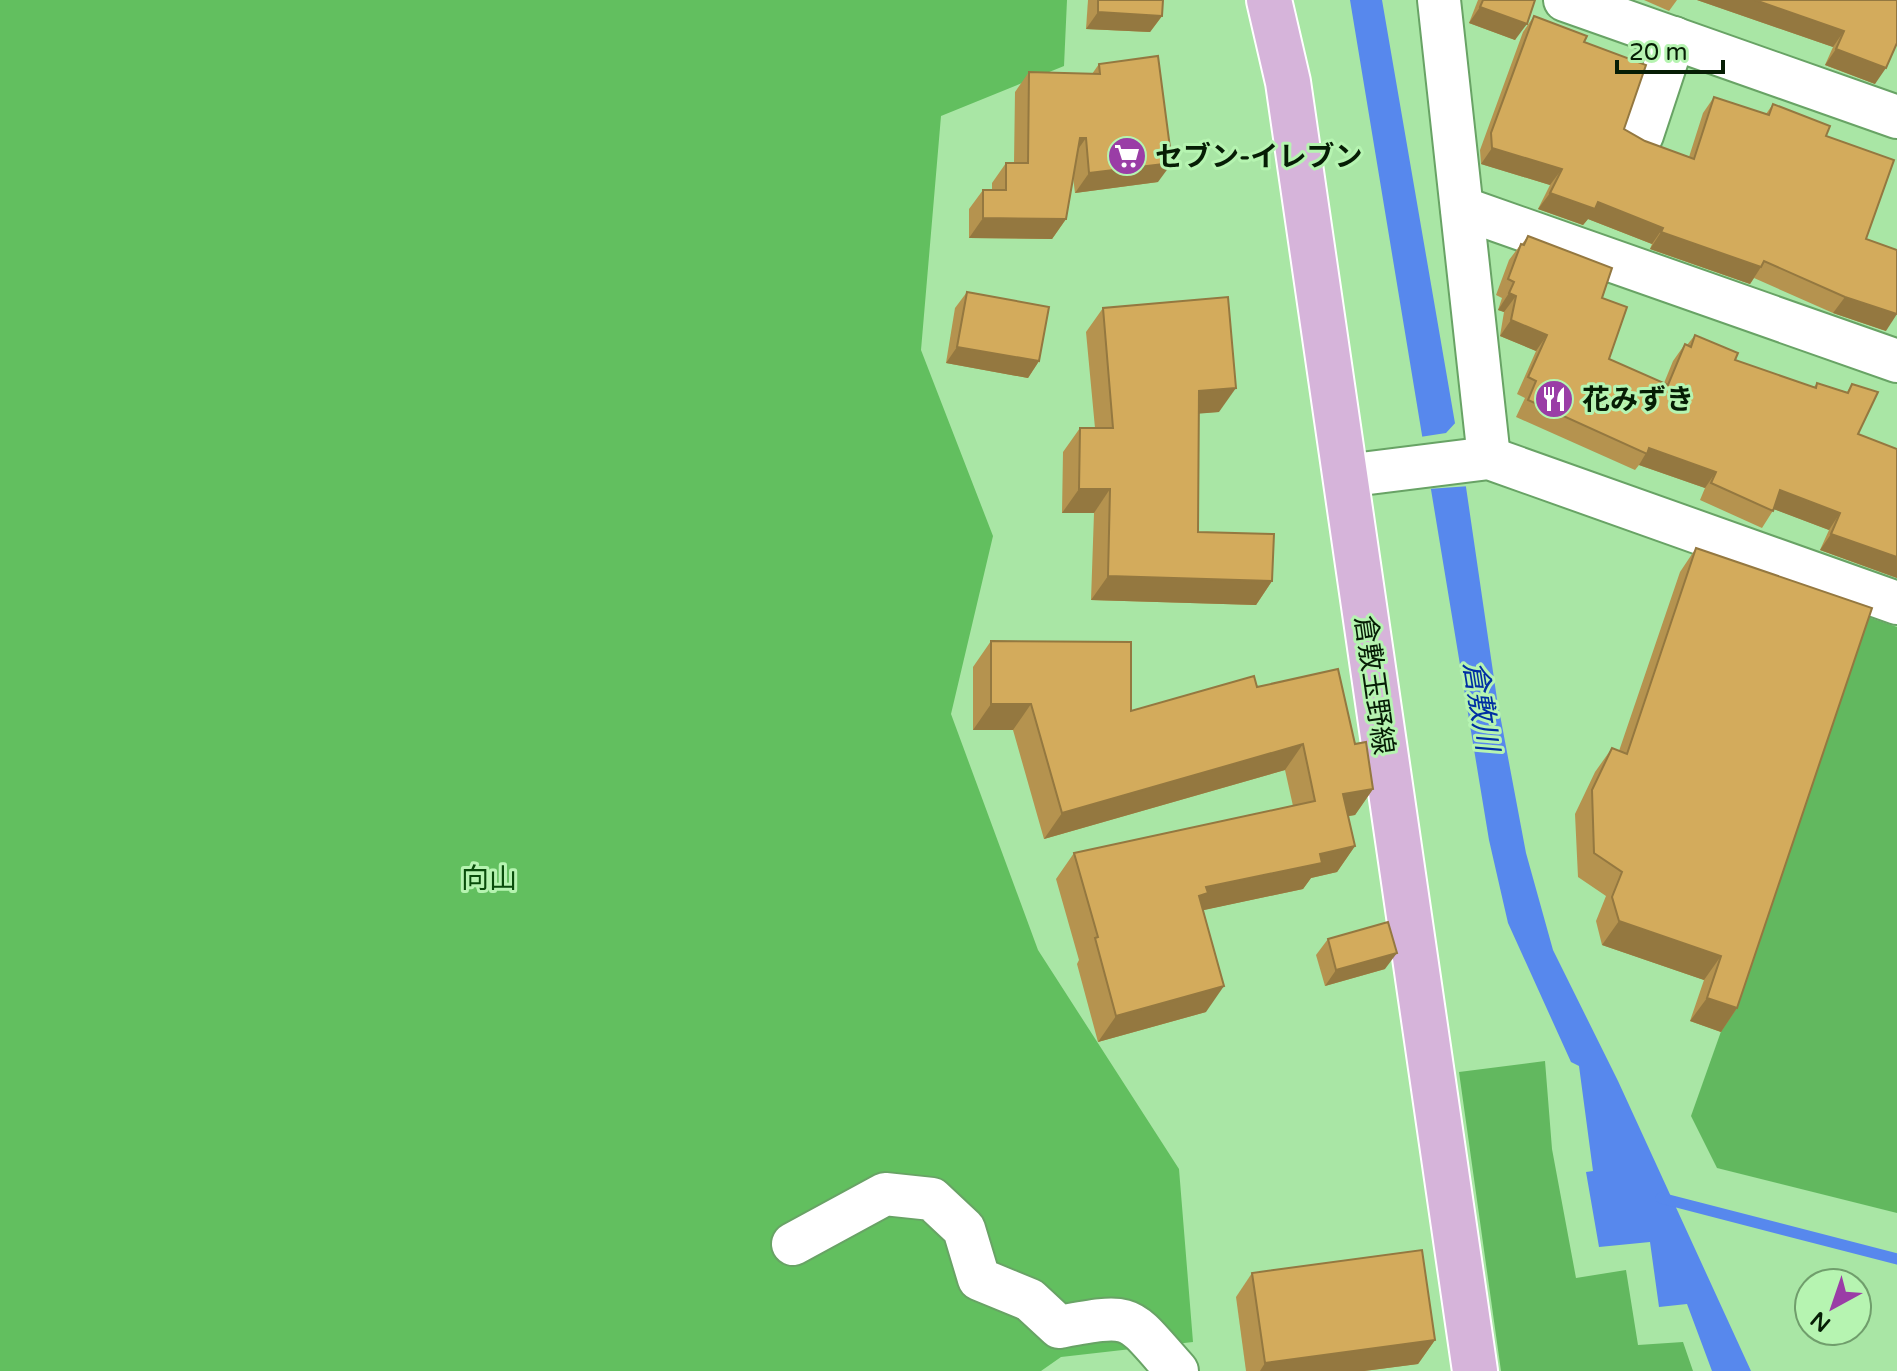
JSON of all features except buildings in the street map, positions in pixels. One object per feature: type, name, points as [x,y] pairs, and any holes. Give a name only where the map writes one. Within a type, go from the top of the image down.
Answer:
[{"type":"main road","name":"倉敷玉野線","points":[[1269,0],[1288,82],[1475,1371]]},
{"type":"street","points":[[1439,0],[1462,208],[1483,458]]},
{"type":"street","points":[[1565,0],[1897,117]]},
{"type":"street","points":[[1642,135],[1674,38]]},
{"type":"street","points":[[1462,208],[1897,361]]},
{"type":"street","points":[[1345,476],[1483,458],[1897,603]]},
{"type":"street","points":[[793,1244],[885,1194],[932,1199],[964,1229],[979,1279],[1030,1300],[1059,1327],[1111,1318],[1132,1321],[1177,1371]]},
{"type":"green space","name":"向山","points":[[0,0],[1067,0],[1064,66],[941,116],[921,350],[993,536],[951,714],[1038,950],[1179,1169],[1193,1342],[1061,1357],[1041,1371],[0,1371]]},
{"type":"green space","points":[[1868,617],[1897,627],[1897,1213],[1717,1168],[1691,1116]]},
{"type":"green space","points":[[1545,1061],[1552,1149],[1576,1278],[1626,1270],[1638,1345],[1683,1342],[1693,1371],[1501,1371],[1459,1072]]},
{"type":"water","name":"倉敷川","points":[[1350,0],[1382,0],[1466,487],[1497,699],[1526,853],[1553,950],[1618,1081],[1751,1371],[1712,1371],[1687,1304],[1659,1307],[1650,1242],[1599,1247],[1586,1172],[1593,1171],[1579,1066],[1571,1062],[1508,923],[1489,840]]},
{"type":"pier","points":[[1457,421],[1470,486],[1428,489],[1420,437],[1446,433]]},
{"type":"waterway","points":[[1661,1198],[1897,1259]]},
{"type":"place","name":"セブン-イレブン","points":[[1127,156]]},
{"type":"place","name":"花みずき","points":[[1554,399]]}]
